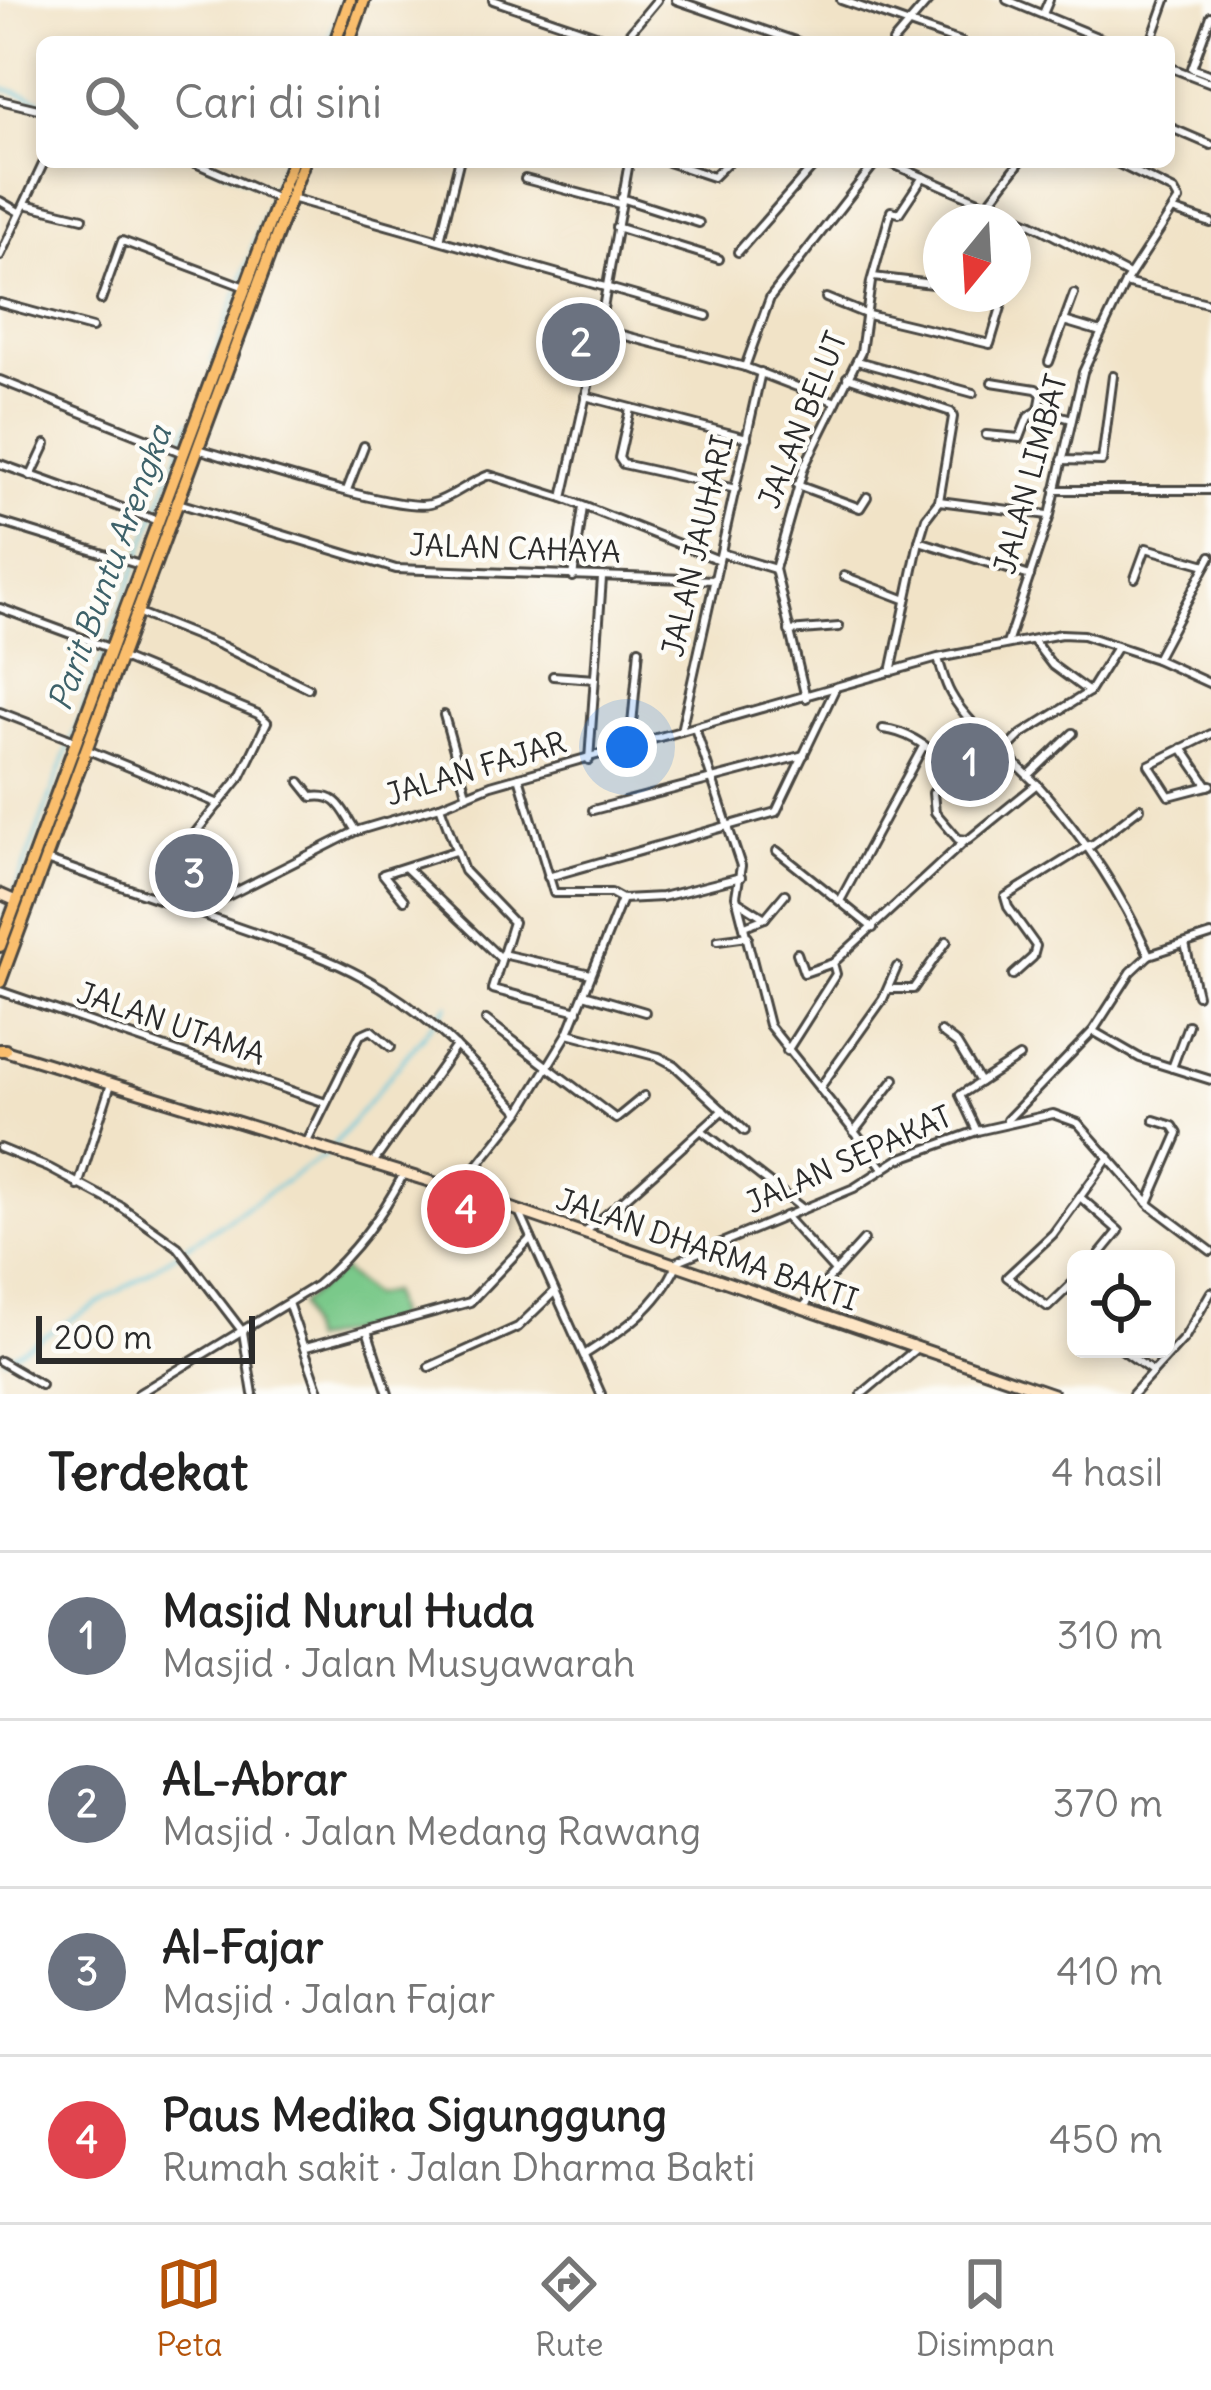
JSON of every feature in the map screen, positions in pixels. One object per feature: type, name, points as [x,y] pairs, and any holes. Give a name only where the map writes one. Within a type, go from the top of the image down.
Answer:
[{"type":"main road","points":[[337,36],[350,0]]},
{"type":"main road","points":[[351,36],[364,0]]},
{"type":"main road","points":[[0,987],[46,860],[136,564],[290,168]]},
{"type":"main road","points":[[0,946],[79,744],[122,658],[232,359],[278,197],[300,168]]},
{"type":"main road","points":[[219,354],[232,359]]},
{"type":"main road","points":[[0,894],[15,900]]},
{"type":"main road","name":"JALAN DHARMA BAKTI","points":[[2,1050],[458,1190],[1053,1394]]},
{"type":"street","points":[[493,0],[601,36]]},
{"type":"street","points":[[624,36],[657,0]]},
{"type":"street","points":[[676,0],[781,36]]},
{"type":"street","points":[[842,0],[946,36]]},
{"type":"street","points":[[898,36],[929,0]]},
{"type":"street","points":[[1007,0],[1094,36]]},
{"type":"street","points":[[1043,14],[1049,0]]},
{"type":"street","points":[[1153,36],[1166,0]]},
{"type":"street","points":[[1211,16],[1192,68],[1211,79]]},
{"type":"street","points":[[1175,69],[1211,79]]},
{"type":"street","points":[[0,100],[36,107]]},
{"type":"street","points":[[1175,130],[1211,145]]},
{"type":"street","points":[[0,256],[41,168]]},
{"type":"street","points":[[208,168],[278,197],[707,316]]},
{"type":"street","points":[[440,240],[458,168]]},
{"type":"street","points":[[562,498],[627,168]]},
{"type":"street","points":[[686,168],[713,177],[722,168]]},
{"type":"street","points":[[739,252],[812,168]]},
{"type":"street","points":[[745,367],[770,298],[871,168]]},
{"type":"street","points":[[902,168],[987,204]]},
{"type":"street","points":[[990,204],[1016,168]]},
{"type":"street","points":[[1126,168],[1174,191],[1179,197],[1174,211],[1211,223]]},
{"type":"street","name":"JALAN BELUT","points":[[806,698],[775,569],[812,446],[856,362],[872,277],[891,211],[898,213],[923,177]]},
{"type":"street","points":[[525,178],[699,223]]},
{"type":"street","points":[[0,201],[19,212]]},
{"type":"street","points":[[25,204],[82,218]]},
{"type":"street","name":"JALAN LIMBAT","points":[[1007,644],[1050,515],[1083,372],[1127,279],[1174,211]]},
{"type":"street","points":[[616,227],[719,259]]},
{"type":"street","points":[[1031,228],[1127,279],[1211,304]]},
{"type":"street","points":[[100,300],[122,241],[244,287]]},
{"type":"street","points":[[872,277],[923,283]]},
{"type":"street","points":[[1049,362],[1074,294]]},
{"type":"street","points":[[826,298],[868,315],[990,344],[1000,312]]},
{"type":"street","points":[[0,303],[92,328]]},
{"type":"street","points":[[1064,321],[1102,332]]},
{"type":"street","points":[[598,329],[745,367],[836,402]]},
{"type":"street","points":[[856,362],[973,393]]},
{"type":"street","name":"JALAN JAUHARI","points":[[681,731],[761,372]]},
{"type":"street","points":[[1062,460],[1102,461],[1114,376]]},
{"type":"street","points":[[848,377],[953,414],[939,501],[926,518],[919,541],[891,673]]},
{"type":"street","points":[[0,380],[182,453]]},
{"type":"street","points":[[992,382],[1040,392],[1040,410]]},
{"type":"street","points":[[585,396],[747,438]]},
{"type":"street","points":[[630,409],[619,458],[622,464],[736,489]]},
{"type":"street","points":[[986,435],[1020,438],[1028,417],[1040,410],[1072,419]]},
{"type":"street","points":[[31,476],[46,444]]},
{"type":"street","points":[[347,490],[364,446]]},
{"type":"street","points":[[198,449],[347,490],[427,505],[489,476],[720,557],[775,569]]},
{"type":"street","points":[[0,464],[153,519]]},
{"type":"street","points":[[797,485],[860,508],[867,497]]},
{"type":"street","points":[[1055,490],[1211,490]]},
{"type":"street","points":[[939,501],[1050,515]]},
{"type":"street","name":"JALAN CAHAYA","points":[[178,503],[396,569],[715,580]]},
{"type":"street","points":[[573,577],[584,507]]},
{"type":"street","points":[[0,522],[136,564]]},
{"type":"street","points":[[919,541],[1030,576]]},
{"type":"street","points":[[1135,578],[1147,548],[1206,565]]},
{"type":"street","points":[[1156,659],[1211,556]]},
{"type":"street","points":[[844,576],[904,599]]},
{"type":"street","points":[[589,760],[602,578]]},
{"type":"street","points":[[0,608],[108,647]]},
{"type":"street","points":[[139,613],[223,646],[308,688]]},
{"type":"street","points":[[789,631],[839,627]]},
{"type":"street","name":"JALAN FAJAR","points":[[196,912],[356,831],[519,777],[938,658],[1072,633],[1156,659],[1211,685]]},
{"type":"street","points":[[1033,640],[1052,665],[1089,692]]},
{"type":"street","points":[[1005,751],[1022,734],[1089,692],[1117,647]]},
{"type":"street","points":[[630,747],[639,649]]},
{"type":"street","points":[[122,658],[267,722],[241,776],[175,858]]},
{"type":"street","points":[[938,658],[951,695],[1029,775],[1089,846],[1122,895],[1149,955]]},
{"type":"street","points":[[553,676],[595,679]]},
{"type":"street","points":[[548,877],[780,810],[835,689]]},
{"type":"street","points":[[0,712],[219,803]]},
{"type":"street","points":[[444,715],[466,794]]},
{"type":"street","points":[[694,727],[742,877],[738,901],[769,1025],[884,1169]]},
{"type":"street","points":[[883,729],[900,731],[952,767]]},
{"type":"street","points":[[965,841],[958,839],[932,803],[933,793],[983,730]]},
{"type":"street","points":[[1029,775],[1073,733]]},
{"type":"street","points":[[1182,748],[1210,786],[1174,797],[1165,794],[1149,764],[1182,748],[1211,734]]},
{"type":"street","points":[[841,901],[924,745]]},
{"type":"street","points":[[593,810],[806,754]]},
{"type":"street","points":[[519,777],[554,893],[662,897],[742,877]]},
{"type":"street","points":[[300,782],[313,797],[334,798],[356,831]]},
{"type":"street","points":[[796,953],[805,974],[833,963],[965,841],[1037,784]]},
{"type":"street","points":[[440,806],[464,871],[513,922],[490,984],[493,990],[578,1011]]},
{"type":"street","points":[[1012,975],[1033,957],[1036,946],[1005,897],[1089,846],[1140,808]]},
{"type":"street","points":[[404,900],[382,875],[457,851]]},
{"type":"street","points":[[777,851],[873,928]]},
{"type":"street","points":[[46,860],[344,967],[439,1028],[520,1112]]},
{"type":"street","points":[[406,868],[501,956],[591,974]]},
{"type":"street","points":[[745,926],[765,918],[785,894]]},
{"type":"street","points":[[458,1190],[520,1112],[568,1033],[622,898]]},
{"type":"street","points":[[738,901],[765,918]]},
{"type":"street","points":[[1004,1123],[1093,1031],[1131,972],[1149,955],[1211,935]]},
{"type":"street","points":[[718,940],[748,936]]},
{"type":"street","points":[[890,989],[913,989],[947,941]]},
{"type":"street","points":[[1185,944],[1197,995]]},
{"type":"street","points":[[787,1051],[834,980],[833,963]]},
{"type":"street","points":[[820,1089],[890,989],[897,967]]},
{"type":"street","name":"JALAN UTAMA","points":[[0,987],[326,1102]]},
{"type":"street","points":[[584,994],[646,1012]]},
{"type":"street","points":[[486,1020],[616,1119],[644,1096]]},
{"type":"street","points":[[1172,1068],[1189,1024]]},
{"type":"street","points":[[306,1146],[365,1030],[391,1047]]},
{"type":"street","points":[[1093,1031],[1140,1058],[1211,1080]]},
{"type":"street","points":[[940,1032],[957,1044],[980,1082]]},
{"type":"street","points":[[568,1033],[659,1057],[745,1131]]},
{"type":"street","points":[[371,1166],[457,1045]]},
{"type":"street","points":[[976,1131],[960,1096],[1019,1057]]},
{"type":"street","points":[[854,1132],[895,1079]]},
{"type":"street","points":[[78,1186],[111,1084]]},
{"type":"street","points":[[584,1233],[653,1178],[723,1110]]},
{"type":"street","name":"JALAN SEPAKAT","points":[[675,1264],[854,1188],[899,1159],[976,1131],[1039,1115],[1078,1123],[1148,1203],[1211,1251]]},
{"type":"street","points":[[1148,1203],[1178,1134],[1173,1126],[1154,1120]]},
{"type":"street","points":[[700,1130],[803,1209]]},
{"type":"street","points":[[0,1148],[130,1212],[181,1250],[243,1332],[253,1394]]},
{"type":"street","points":[[1067,1289],[1048,1307],[1007,1277],[1053,1234],[1110,1156]]},
{"type":"street","points":[[138,1394],[243,1332],[338,1267],[383,1213],[403,1175]]},
{"type":"street","points":[[1080,1197],[1119,1231],[1103,1250]]},
{"type":"street","points":[[518,1211],[601,1394]]},
{"type":"street","points":[[785,1216],[835,1270]]},
{"type":"street","points":[[306,1347],[470,1302],[531,1238]]},
{"type":"street","points":[[803,1307],[864,1240]]},
{"type":"street","points":[[584,1355],[642,1316],[669,1283],[675,1264]]},
{"type":"street","points":[[1133,1394],[1185,1337],[1211,1292]]},
{"type":"street","points":[[429,1366],[518,1327],[553,1293]]},
{"type":"street","points":[[287,1303],[320,1394]]},
{"type":"street","points":[[368,1333],[388,1394]]},
{"type":"street","points":[[862,1394],[918,1347]]},
{"type":"street","points":[[1134,1358],[1153,1372]]},
{"type":"street","points":[[0,1361],[41,1385]]},
{"type":"green space","points":[[342,1270],[371,1296],[390,1292],[397,1320],[310,1341],[300,1304]]},
{"type":"waterway","name":"Parit Buntu Arengka","points":[[341,5],[343,0]]},
{"type":"waterway","name":"Parit Buntu Arengka","points":[[330,36],[336,21]]},
{"type":"waterway","points":[[0,87],[36,99]]},
{"type":"waterway","points":[[221,168],[271,190]]},
{"type":"waterway","name":"Parit Buntu Arengka","points":[[251,251],[281,168]]},
{"type":"waterway","name":"Parit Buntu Arengka","points":[[241,282],[249,259]]},
{"type":"waterway","name":"Parit Buntu Arengka","points":[[212,362],[238,291]]},
{"type":"waterway","name":"Parit Buntu Arengka","points":[[0,931],[190,422]]},
{"type":"waterway","points":[[331,1148],[448,1005]]},
{"type":"waterway","points":[[5,1359],[132,1283],[325,1155]]},
{"type":"place","name":"AL-Abrar","points":[[581,342]]},
{"type":"place","name":"Masjid Nurul Huda","points":[[970,762]]},
{"type":"place","name":"Al-Fajar","points":[[194,873]]},
{"type":"place","name":"Paus Medika Sigunggung","points":[[466,1209]]}]
